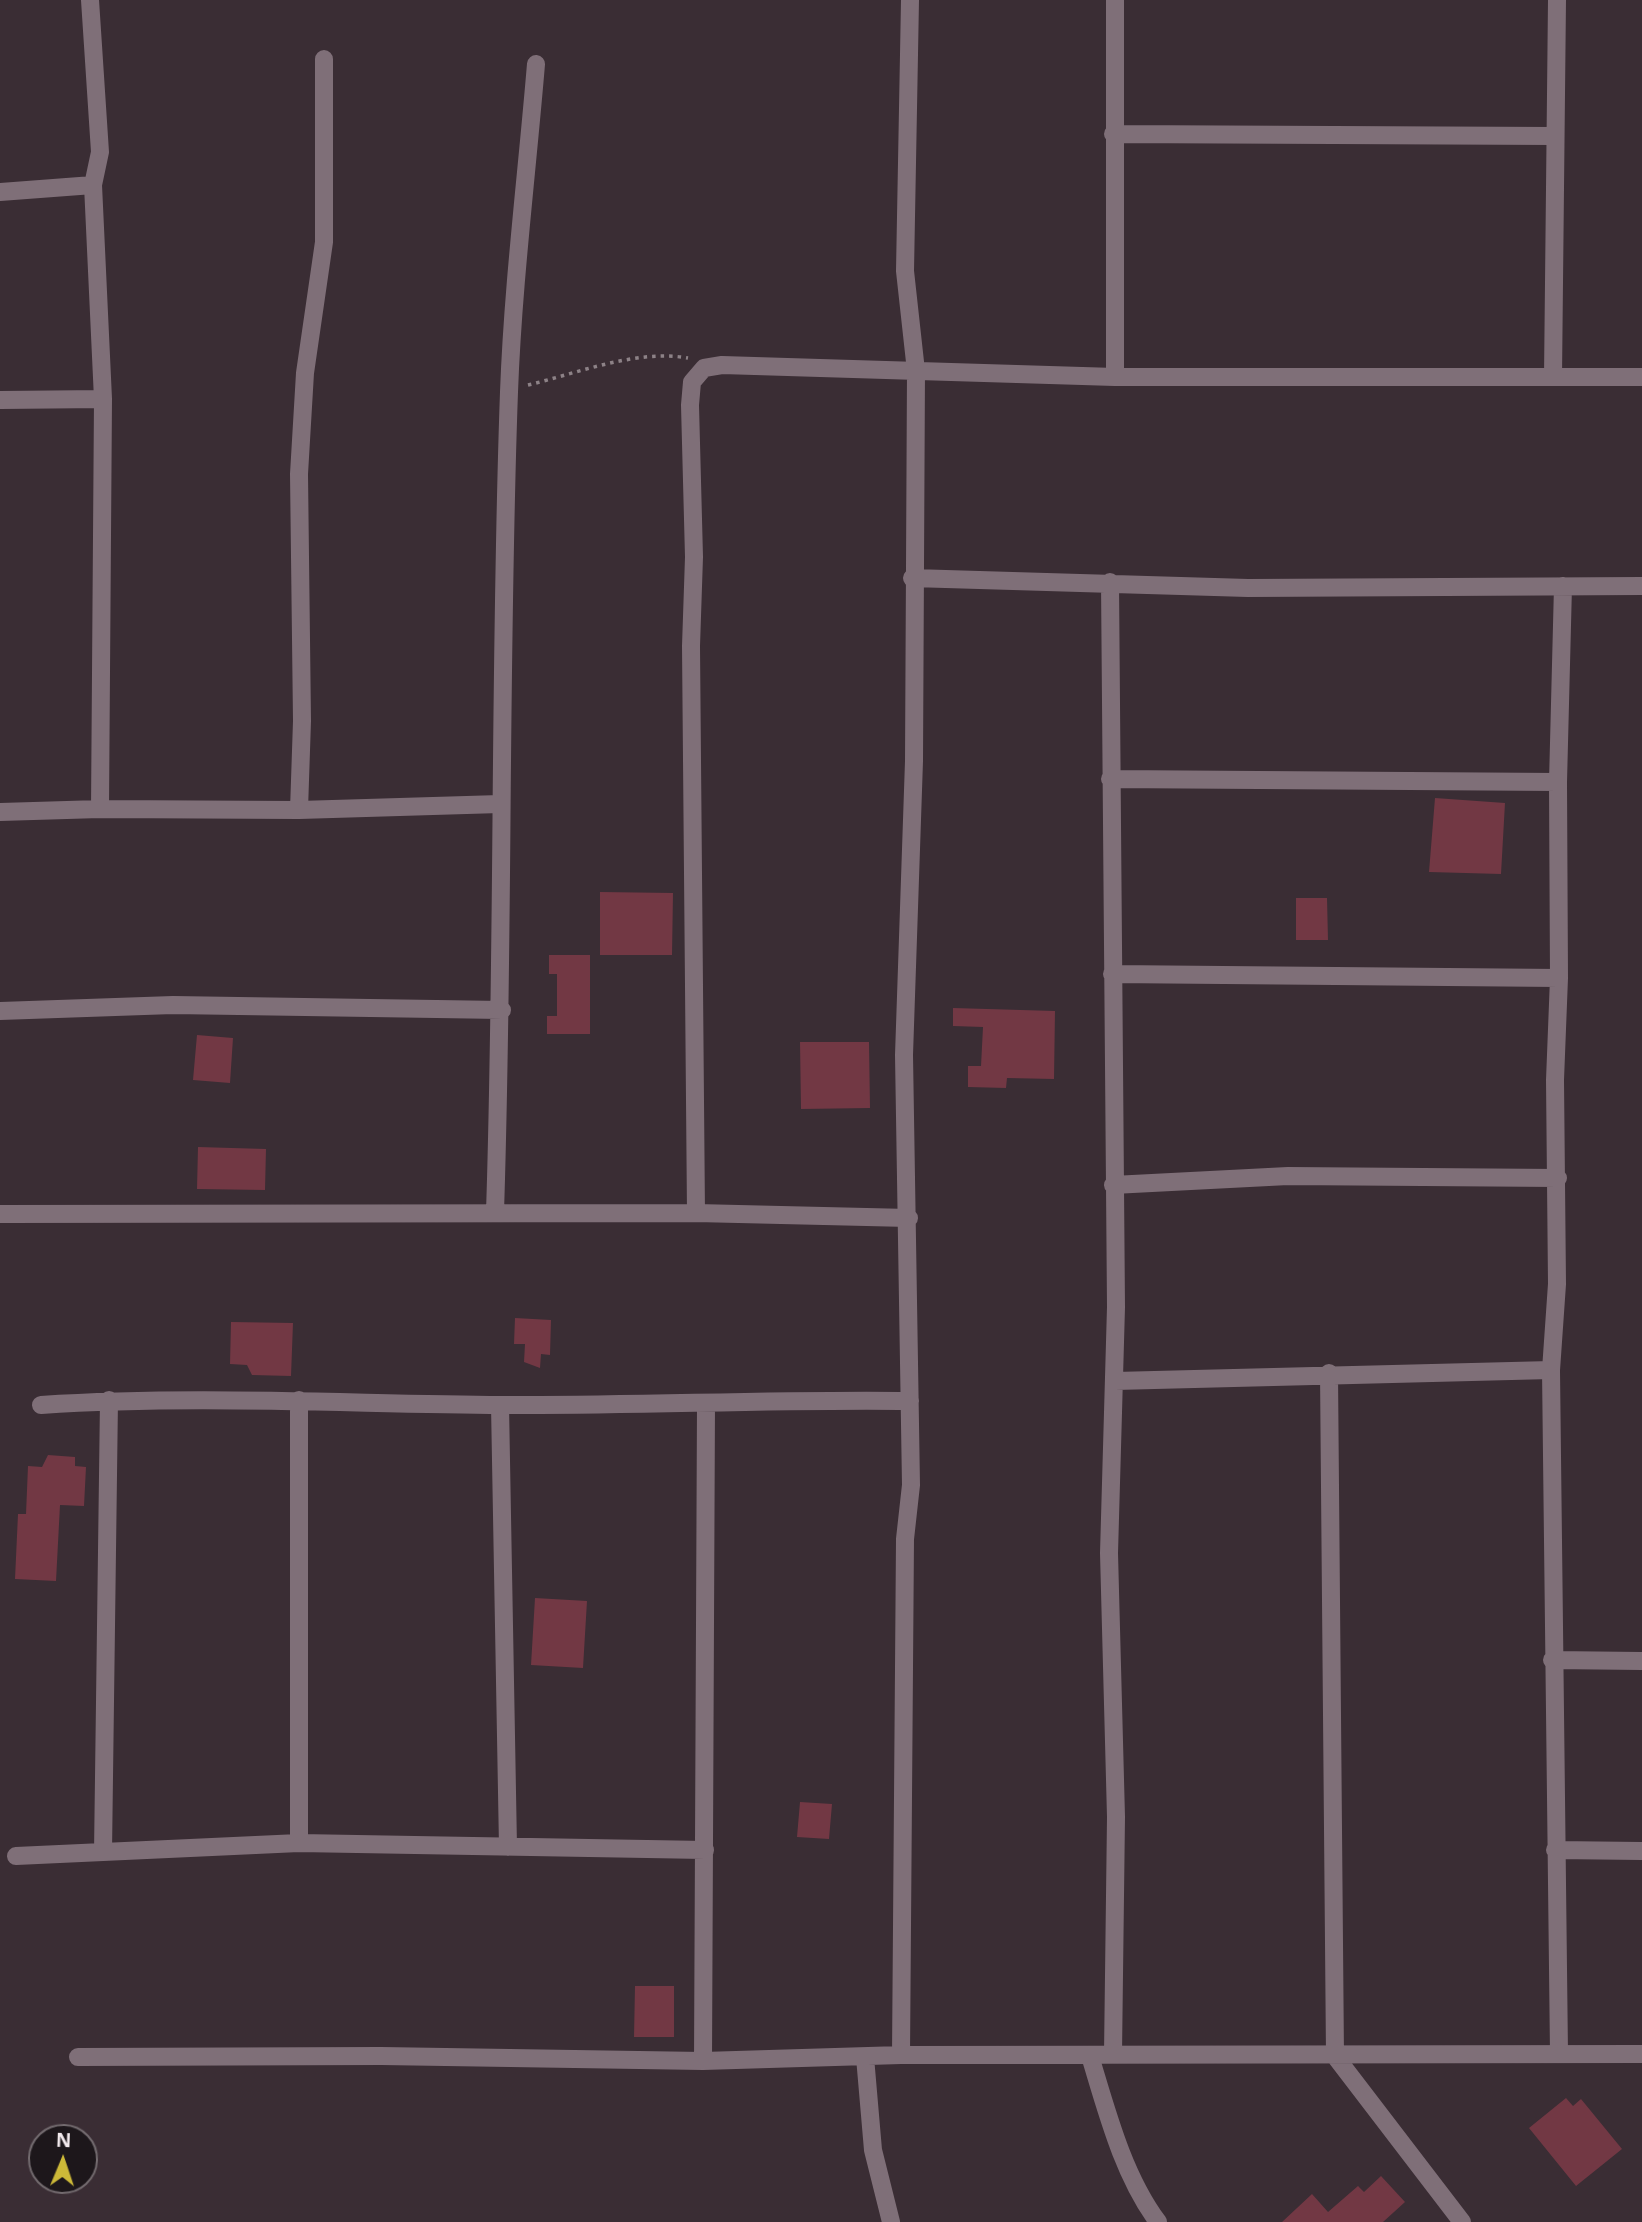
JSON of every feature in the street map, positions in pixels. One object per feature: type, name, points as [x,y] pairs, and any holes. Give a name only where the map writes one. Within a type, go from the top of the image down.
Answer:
[{"type":"street","points":[[90,0],[100,152],[93,185],[103,399],[100,808]]},
{"type":"street","points":[[901,2055],[905,1539],[911,1485],[909,1219],[904,1055],[914,761],[912,578],[916,372],[905,271],[910,0]]},
{"type":"street","points":[[1115,0],[1115,377]]},
{"type":"street","points":[[1553,377],[1557,0]]},
{"type":"street","points":[[299,810],[302,721],[299,474],[305,373],[324,242],[324,59]]},
{"type":"street","points":[[495,1212],[502,1010],[500,804],[509,389],[536,64]]},
{"type":"street","points":[[1113,134],[1554,136]]},
{"type":"street","points":[[0,192],[93,185]]},
{"type":"street","points":[[696,1213],[691,646],[694,557],[690,405],[692,382],[704,368],[722,365],[1115,377],[1642,377]]},
{"type":"street","points":[[0,400],[103,399]]},
{"type":"street","points":[[912,578],[1248,588],[1642,586]]},
{"type":"street","points":[[1110,582],[1115,1381],[1109,1553],[1116,1816],[1113,2054]]},
{"type":"street","points":[[1559,2053],[1552,1660],[1551,1370],[1557,1284],[1555,1080],[1559,978],[1558,782],[1563,586]]},
{"type":"street","points":[[1110,779],[1558,782]]},
{"type":"street","points":[[0,812],[100,808],[299,810],[500,804]]},
{"type":"street","points":[[1112,974],[1559,978]]},
{"type":"street","points":[[0,1010],[173,1005],[502,1010]]},
{"type":"street","points":[[1113,1185],[1288,1176],[1558,1178]]},
{"type":"street","points":[[0,1214],[696,1213],[909,1219]]},
{"type":"street","points":[[1115,1381],[1329,1373],[1551,1370]]},
{"type":"street","points":[[1329,1373],[1335,2056],[1462,2222]]},
{"type":"street","points":[[41,1405],[108,1400],[299,1400],[500,1405],[706,1404],[816,1399],[910,1401]]},
{"type":"street","points":[[103,1852],[108,1400]]},
{"type":"street","points":[[299,1400],[299,1843]]},
{"type":"street","points":[[703,2062],[706,1404]]},
{"type":"street","points":[[500,1405],[508,1847]]},
{"type":"street","points":[[1552,1660],[1642,1661]]},
{"type":"street","points":[[16,1857],[299,1843],[705,1850]]},
{"type":"street","points":[[1555,1850],[1642,1851]]},
{"type":"street","points":[[78,2057],[381,2056],[703,2062],[901,2055],[1642,2054]]},
{"type":"street","points":[[1090,2056],[1115,2135],[1147,2207],[1158,2222]]},
{"type":"street","points":[[865,2057],[873,2150],[891,2222]]},
{"type":"path","points":[[509,389],[652,356],[692,359],[704,368]]},
{"type":"building","points":[[1435,798],[1505,803],[1501,874],[1429,872]]},
{"type":"building","points":[[600,892],[673,893],[672,955],[600,955]]},
{"type":"building","points":[[1296,898],[1327,898],[1328,940],[1296,940]]},
{"type":"building","points":[[549,955],[590,955],[590,1034],[547,1034],[547,1016],[557,1016],[557,974],[549,974]]},
{"type":"building","points":[[953,1008],[1055,1011],[1054,1079],[1007,1078],[1006,1088],[968,1087],[968,1066],[981,1066],[983,1027],[953,1026]]},
{"type":"building","points":[[197,1035],[233,1038],[230,1083],[193,1080]]},
{"type":"building","points":[[800,1042],[869,1042],[870,1108],[801,1109]]},
{"type":"building","points":[[198,1147],[266,1149],[265,1190],[197,1189]]},
{"type":"building","points":[[515,1318],[551,1320],[550,1355],[541,1354],[540,1368],[524,1362],[525,1344],[514,1344]]},
{"type":"building","points":[[231,1322],[293,1323],[291,1376],[252,1375],[247,1365],[230,1364]]},
{"type":"building","points":[[48,1455],[75,1457],[75,1466],[86,1467],[84,1506],[60,1505],[56,1581],[15,1579],[18,1514],[26,1514],[28,1466],[42,1467]]},
{"type":"building","points":[[535,1598],[587,1601],[583,1668],[531,1665]]},
{"type":"building","points":[[800,1802],[832,1804],[829,1839],[797,1837]]},
{"type":"building","points":[[635,1986],[674,1986],[674,2037],[634,2037]]},
{"type":"building","points":[[1566,2098],[1573,2106],[1581,2099],[1622,2149],[1576,2186],[1529,2128]]},
{"type":"building","points":[[1381,2176],[1405,2202],[1383,2222],[1282,2222],[1312,2194],[1328,2212],[1358,2186],[1364,2192]]}]
